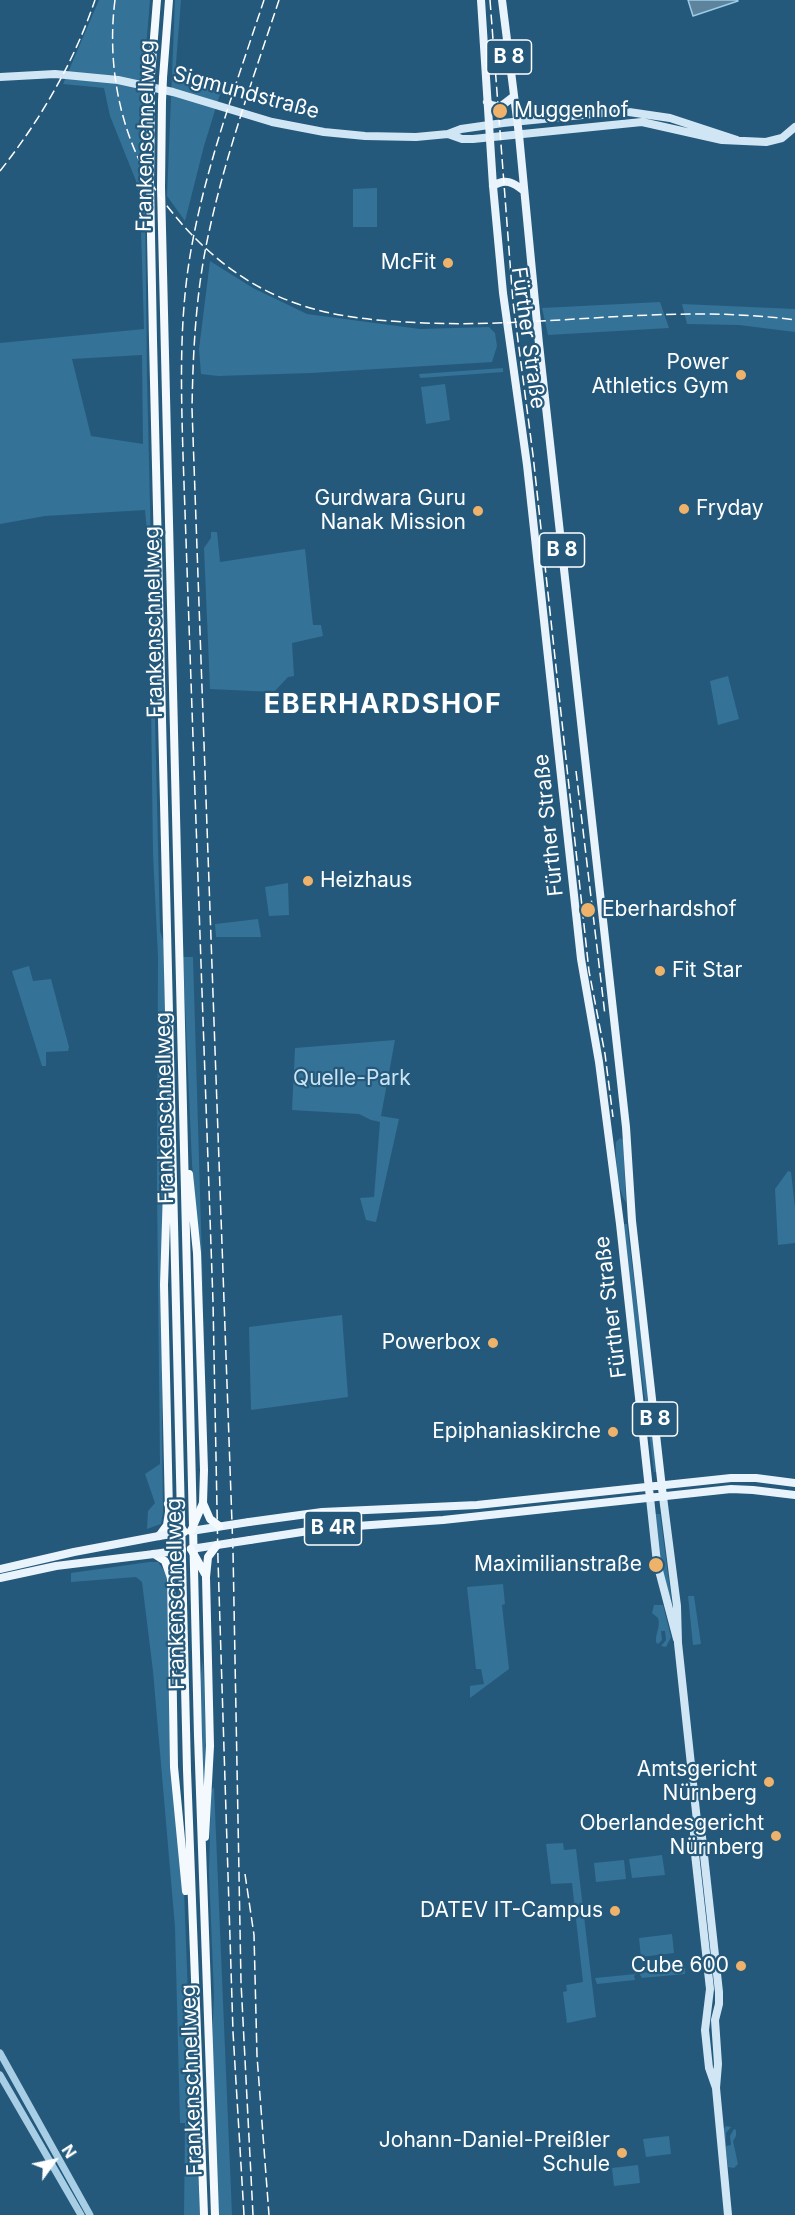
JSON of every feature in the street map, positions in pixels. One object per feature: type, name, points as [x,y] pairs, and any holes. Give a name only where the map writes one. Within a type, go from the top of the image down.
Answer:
[{"type":"highway","name":"Frankenschnellweg","points":[[157,0],[151,75],[150,183],[153,340],[192,1911],[204,2215]]},
{"type":"highway","name":"Frankenschnellweg","points":[[169,0],[162,101],[161,199],[202,1866],[215,2215]]},
{"type":"highway","points":[[184,1151],[192,1186],[197,1253],[203,1503],[210,1519],[219,1526]]},
{"type":"highway","points":[[159,1536],[168,1521],[164,1285],[167,1190],[173,1152]]},
{"type":"highway","points":[[171,1578],[187,1550],[187,1534],[203,1503]]},
{"type":"highway","points":[[168,1504],[187,1534]]},
{"type":"highway","points":[[202,1866],[207,1821],[210,1746],[206,1577],[208,1557],[217,1545]]},
{"type":"highway","points":[[187,1550],[206,1577]]},
{"type":"highway","points":[[154,1554],[165,1561],[171,1578],[174,1767],[186,1888],[192,1911]]},
{"type":"main road","name":"Fürther Straße","points":[[481,0],[489,138],[505,304],[528,475],[581,959],[600,1062],[659,1570],[678,1643]]},
{"type":"main road","name":"Fürther Straße","points":[[502,0],[519,135],[544,396],[625,1118],[633,1225],[677,1606],[678,1643],[698,1821],[694,1829],[694,1845],[710,1989],[704,2026],[709,2068],[716,2088],[728,2215]]},
{"type":"main road","name":"Sigmundstraße","points":[[0,77],[50,74],[90,75],[134,82],[264,120],[315,130],[382,137],[448,134],[461,129],[488,125],[602,112],[633,112],[670,118],[737,140]]},
{"type":"main road","points":[[487,102],[500,107],[513,98]]},
{"type":"main road","name":"Sigmundstraße","points":[[448,134],[462,139],[489,138],[642,122],[722,140],[737,140]]},
{"type":"main road","points":[[737,140],[761,142],[775,140],[784,137],[795,127]]},
{"type":"main road","points":[[493,186],[498,182],[508,181],[513,182],[524,191]]},
{"type":"main road","name":"B 4R","points":[[0,1578],[13,1570],[91,1548],[159,1536],[187,1534],[249,1521],[322,1512],[484,1505],[747,1477],[795,1484]]},
{"type":"main road","name":"B 4R","points":[[0,1569],[56,1566],[187,1550],[328,1528],[443,1520],[736,1489],[795,1496]]},
{"type":"street","points":[[0,2053],[90,2215]]},
{"type":"street","points":[[0,2075],[81,2215]]},
{"type":"green space","points":[[99,0],[150,0],[144,72],[148,74],[145,199],[147,377],[160,931],[164,943],[165,1085],[163,1512],[161,1524],[147,1529],[148,1511],[155,1503],[145,1474],[160,1464],[157,1190],[158,957],[153,854],[149,554],[145,510],[45,516],[0,524],[0,343],[144,329],[140,198],[136,181],[110,116],[104,88],[63,84]],"holes":[[[142,355],[143,444],[91,436],[72,359]]]},
{"type":"green space","points":[[175,0],[181,0],[175,76],[221,91],[185,221],[167,196]]},
{"type":"green space","points":[[377,188],[377,227],[353,227],[353,189]]},
{"type":"green space","points":[[210,261],[253,288],[307,314],[420,329],[489,327],[495,333],[497,346],[492,362],[311,373],[218,376],[201,374],[199,349]]},
{"type":"green space","points":[[660,302],[669,328],[548,335],[542,308]]},
{"type":"green space","points":[[682,304],[795,309],[795,332],[739,325],[687,324]]},
{"type":"green space","points":[[503,368],[503,372],[420,378],[419,374]]},
{"type":"green space","points":[[445,384],[450,420],[426,424],[421,387]]},
{"type":"green space","points":[[211,532],[217,532],[220,562],[305,549],[313,625],[321,625],[323,636],[292,643],[294,676],[288,677],[274,692],[210,689],[204,548],[211,538]]},
{"type":"green space","points":[[728,676],[739,719],[718,725],[710,681]]},
{"type":"green space","points":[[288,883],[289,915],[269,916],[265,887]]},
{"type":"green space","points":[[258,919],[261,937],[216,937],[215,924]]},
{"type":"green space","points":[[183,957],[193,957],[203,1294],[192,1164]]},
{"type":"green space","points":[[29,966],[33,981],[51,979],[69,1047],[68,1051],[46,1052],[46,1066],[42,1066],[12,971]]},
{"type":"green space","name":"Quelle-Park","points":[[395,1040],[381,1116],[399,1119],[376,1222],[366,1220],[360,1198],[374,1197],[380,1122],[359,1114],[292,1110],[295,1048]]},
{"type":"green space","points":[[620,1138],[623,1140],[626,1202],[619,1183],[617,1165],[616,1142]]},
{"type":"green space","points":[[788,1171],[791,1172],[795,1208],[795,1243],[778,1245],[775,1189]]},
{"type":"green space","points":[[623,1224],[627,1224],[658,1472],[654,1472]]},
{"type":"green space","points":[[342,1315],[348,1397],[251,1410],[249,1327]]},
{"type":"green space","points":[[654,1514],[660,1514],[672,1604],[660,1564]]},
{"type":"green space","points":[[158,1562],[167,1575],[170,1732],[184,1890],[200,2215],[184,2215],[185,2123],[180,2123],[175,1927],[153,1671],[142,1582],[136,1577],[71,1582],[71,1573]]},
{"type":"green space","points":[[503,1584],[505,1604],[502,1605],[509,1669],[470,1698],[470,1686],[484,1684],[481,1669],[476,1669],[467,1587]]},
{"type":"green space","points":[[688,1596],[694,1596],[701,1644],[693,1645]]},
{"type":"green space","points":[[654,1605],[663,1605],[671,1637],[666,1647],[661,1646],[666,1640],[665,1631],[661,1631],[662,1640],[658,1644],[656,1642],[659,1621],[652,1613]]},
{"type":"green space","points":[[203,1658],[205,1792],[203,1792],[200,1683]]},
{"type":"green space","points":[[214,1787],[232,2215],[218,2215],[209,1871],[211,1791]]},
{"type":"green space","points":[[563,1843],[564,1850],[576,1849],[596,2017],[567,2023],[563,1992],[567,1991],[566,1985],[583,1982],[572,1883],[551,1884],[546,1844]]},
{"type":"green space","points":[[662,1855],[665,1875],[632,1878],[629,1859]]},
{"type":"green space","points":[[624,1860],[626,1879],[596,1882],[594,1863]]},
{"type":"green space","points":[[672,1934],[674,1953],[641,1957],[639,1938]]},
{"type":"green space","points":[[685,1968],[685,1974],[642,1978],[639,1973]]},
{"type":"green space","points":[[636,1974],[635,1980],[597,1984],[595,1978]]},
{"type":"green space","points":[[726,2126],[731,2127],[726,2133],[726,2146],[731,2145],[730,2136],[734,2129],[736,2130],[733,2141],[738,2164],[734,2168],[728,2167],[723,2130]]},
{"type":"green space","points":[[669,2136],[671,2154],[646,2157],[643,2139]]},
{"type":"green space","points":[[638,2165],[640,2183],[614,2186],[612,2168]]},
{"type":"shaded area","points":[[688,0],[737,0],[738,1],[693,16]]},
{"type":"railway","points":[[0,171],[43,110],[67,68],[95,0]]},
{"type":"railway","points":[[115,0],[113,26],[115,80],[128,131],[149,180],[177,218],[206,249],[239,275],[275,295],[311,308],[342,315],[424,323],[470,324],[703,314],[749,315],[795,320]]},
{"type":"railway","points":[[244,2215],[233,2032],[218,1560],[213,1302],[181,378],[184,301],[197,218],[223,124],[264,0]]},
{"type":"railway","points":[[253,2215],[241,1982],[233,1551],[192,409],[196,320],[209,232],[232,144],[279,0]]},
{"type":"railway","points":[[490,0],[513,302],[533,455],[589,971],[605,1054],[613,1117]]},
{"type":"railway","points":[[576,771],[605,1015]]},
{"type":"railway","points":[[245,1874],[254,1935],[257,2056],[269,2215]]},
{"type":"place","name":"Muggenhof","points":[[500,111]]},
{"type":"place","name":"McFit","points":[[448,263]]},
{"type":"place","name":"Power Athletics Gym","points":[[741,375]]},
{"type":"place","name":"Fryday","points":[[684,509]]},
{"type":"place","name":"Gurdwara Guru Nanak Mission","points":[[478,511]]},
{"type":"place","name":"Heizhaus","points":[[308,881]]},
{"type":"place","name":"Eberhardshof","points":[[588,910]]},
{"type":"place","name":"Fit Star","points":[[660,971]]},
{"type":"place","name":"Powerbox","points":[[493,1343]]},
{"type":"place","name":"Epiphaniaskirche","points":[[613,1432]]},
{"type":"place","name":"Maximilianstraße","points":[[656,1565]]},
{"type":"place","name":"Amtsgericht Nürnberg","points":[[769,1782]]},
{"type":"place","name":"Oberlandesgericht Nürnberg","points":[[776,1836]]},
{"type":"place","name":"DATEV IT-Campus","points":[[615,1911]]},
{"type":"place","name":"Cube 600","points":[[741,1966]]},
{"type":"place","name":"Johann-Daniel-Preißler Schule","points":[[622,2153]]},
{"type":"district","name":"EBERHARDSHOF","points":[[383,705]]}]
